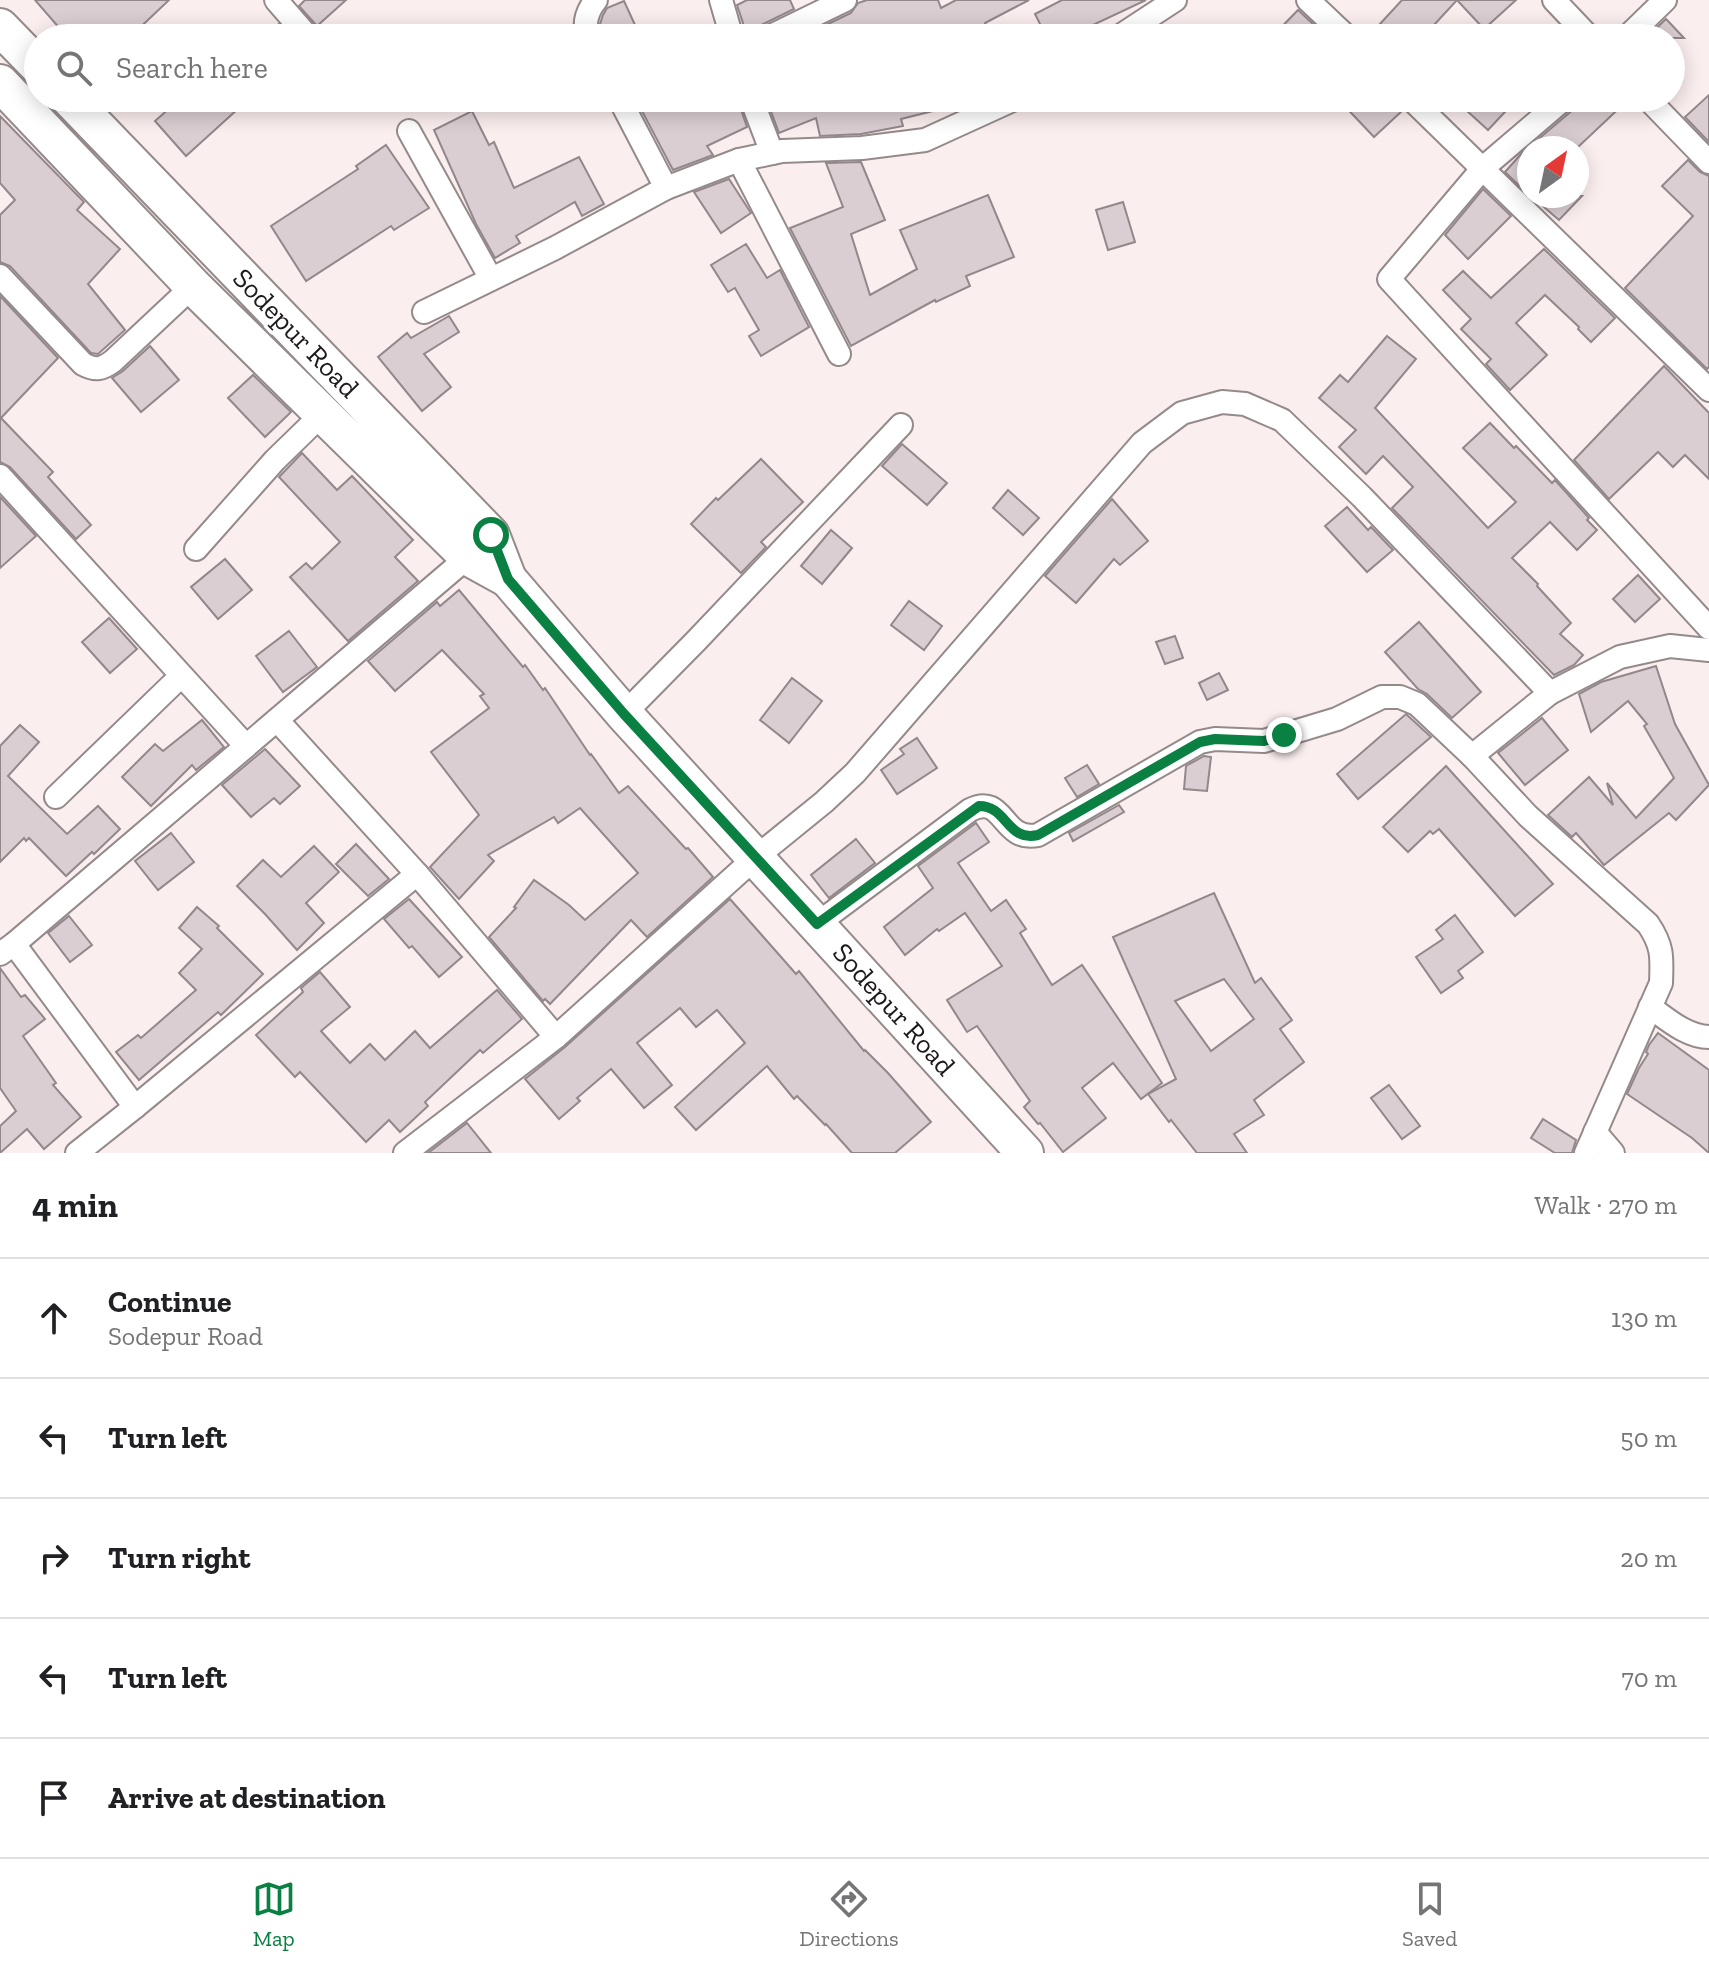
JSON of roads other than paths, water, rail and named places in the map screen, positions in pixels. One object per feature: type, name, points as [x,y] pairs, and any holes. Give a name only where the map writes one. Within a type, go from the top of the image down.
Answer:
[{"type":"main road","points":[[0,27],[24,52]]},
{"type":"main road","points":[[0,83],[24,108]]},
{"type":"main road","points":[[28,112],[193,286],[480,546]]},
{"type":"main road","name":"Sodepur Road","points":[[82,112],[480,546],[624,714],[1025,1153]]},
{"type":"street","points":[[276,0],[297,24]]},
{"type":"street","points":[[586,24],[596,0]]},
{"type":"street","points":[[721,0],[728,24]]},
{"type":"street","points":[[796,24],[845,0]]},
{"type":"street","points":[[1138,24],[1175,0]]},
{"type":"street","points":[[1308,0],[1333,24]]},
{"type":"street","points":[[1554,0],[1577,24]]},
{"type":"street","points":[[1640,24],[1665,0]]},
{"type":"street","points":[[626,112],[666,188]]},
{"type":"street","points":[[756,112],[772,153]]},
{"type":"street","points":[[424,312],[555,248],[666,188],[739,160],[772,153],[862,148],[925,140],[986,112]]},
{"type":"street","points":[[1425,112],[1709,390]]},
{"type":"street","points":[[1549,112],[1483,168],[1389,279],[1709,628]]},
{"type":"street","points":[[1661,112],[1709,162]]},
{"type":"street","points":[[409,131],[491,279]]},
{"type":"street","points":[[739,160],[839,354]]},
{"type":"street","points":[[0,276],[83,364],[92,369],[103,369],[113,361],[193,286]]},
{"type":"street","points":[[405,1153],[556,1037],[755,858],[855,773],[1142,443],[1182,413],[1222,402],[1245,404],[1282,420],[1362,497],[1550,693]]},
{"type":"street","points":[[196,549],[275,460],[312,424]]},
{"type":"street","points":[[624,714],[901,425]]},
{"type":"street","points":[[0,476],[246,746]]},
{"type":"street","points":[[135,1107],[7,949],[480,546]]},
{"type":"street","points":[[1472,756],[1550,693],[1620,657],[1670,646],[1709,650]]},
{"type":"street","points":[[56,797],[181,676]]},
{"type":"street","points":[[817,924],[979,806],[996,810],[1022,836],[1038,835],[1200,742],[1215,739],[1264,741],[1337,719],[1382,697],[1400,697],[1417,704],[1472,756],[1528,816],[1648,924],[1658,938],[1662,954],[1661,983],[1586,1153]]},
{"type":"street","points":[[277,720],[417,874],[556,1037]]},
{"type":"street","points":[[77,1153],[417,874]]},
{"type":"street","points":[[1650,1007],[1684,1030],[1709,1037]]},
{"type":"street","points":[[1595,1132],[1613,1153]]}]
